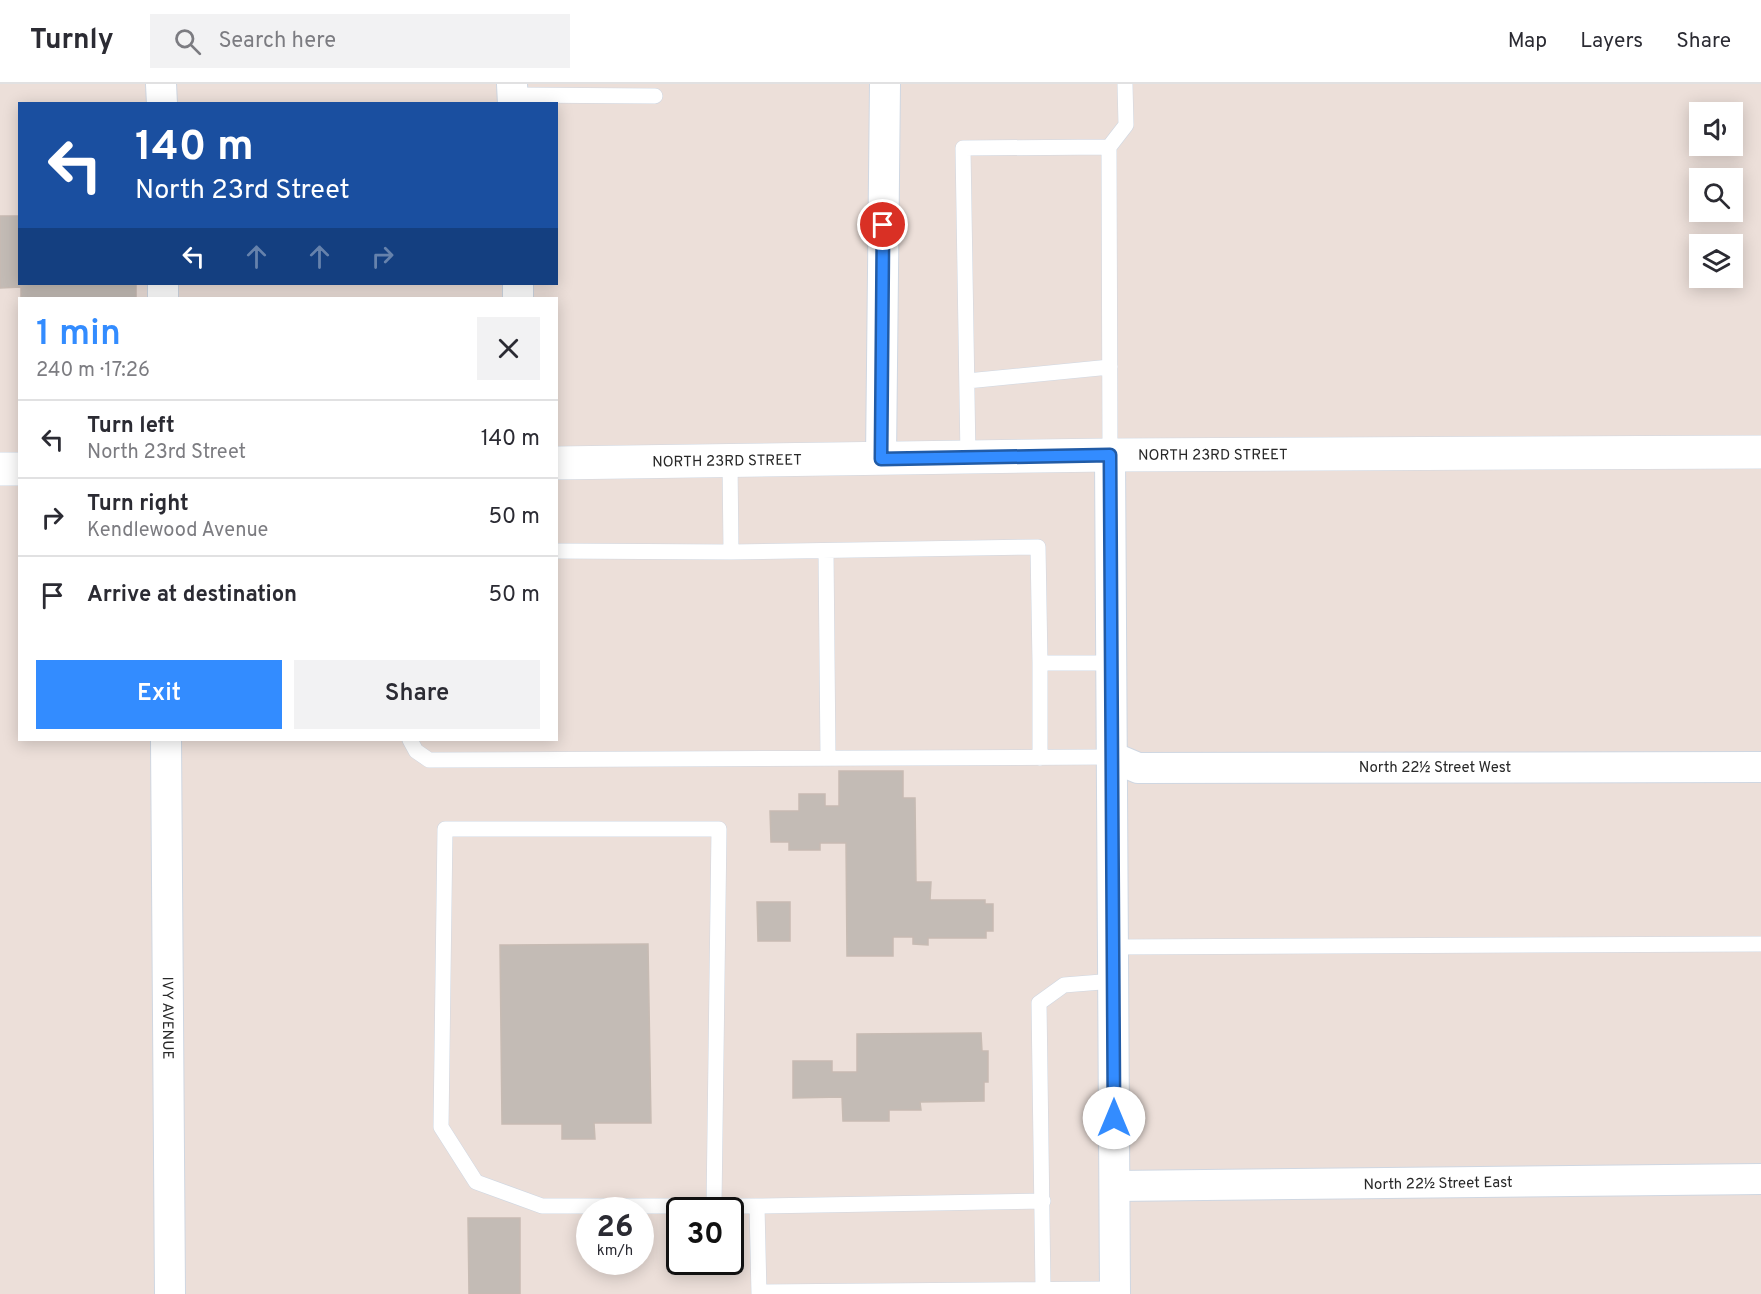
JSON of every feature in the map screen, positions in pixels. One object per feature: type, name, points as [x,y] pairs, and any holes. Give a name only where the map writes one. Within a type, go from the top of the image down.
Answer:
[{"type":"main road","name":"NORTH 23RD STREET","points":[[558,463],[1110,455],[1761,452]]},
{"type":"main road","points":[[0,469],[18,469]]},
{"type":"street","points":[[161,84],[162,102]]},
{"type":"street","points":[[881,459],[885,84]]},
{"type":"street","points":[[1110,455],[1115,1292]]},
{"type":"street","name":"IVY AVENUE","points":[[166,741],[170,1294]]},
{"type":"street","name":"North 22½ Street West","points":[[1112,757],[1138,768],[1761,767]]},
{"type":"street","name":"North 22½ Street East","points":[[1115,1186],[1761,1179]]},
{"type":"lane","points":[[1110,455],[1110,147],[1126,125],[1125,84]]},
{"type":"lane","points":[[513,94],[655,96]]},
{"type":"lane","points":[[968,457],[963,148],[1110,147]]},
{"type":"lane","points":[[967,381],[1110,367]]},
{"type":"lane","points":[[730,461],[731,552]]},
{"type":"lane","points":[[558,551],[731,552],[1038,548],[1041,663],[1040,758]]},
{"type":"lane","points":[[826,551],[828,758]]},
{"type":"lane","points":[[1041,663],[1112,663]]},
{"type":"lane","points":[[411,741],[416,751],[429,760],[1112,757]]},
{"type":"lane","points":[[445,829],[719,829],[714,1206],[542,1206],[476,1182],[441,1127],[445,829]]},
{"type":"lane","points":[[1113,947],[1761,944]]},
{"type":"lane","points":[[1044,1289],[1039,1003],[1064,985],[1114,981]]},
{"type":"lane","points":[[744,1206],[1043,1201]]},
{"type":"lane","points":[[757,1206],[759,1293],[1044,1289],[1115,1292]]},
{"type":"building","points":[[0,216],[18,216],[18,285],[136,285],[136,297],[21,297],[21,287],[0,288]]},
{"type":"building","points":[[839,771],[903,771],[903,798],[915,798],[916,882],[931,882],[930,900],[985,900],[985,904],[993,904],[993,931],[986,931],[986,938],[928,938],[928,945],[913,944],[913,937],[893,937],[893,956],[847,956],[846,843],[820,843],[820,850],[789,850],[789,842],[771,842],[770,811],[799,811],[799,794],[825,794],[825,806],[839,806]]},
{"type":"building","points":[[757,902],[790,902],[790,941],[758,941]]},
{"type":"building","points":[[648,944],[651,1123],[594,1123],[595,1139],[562,1139],[562,1124],[502,1124],[500,945]]},
{"type":"building","points":[[981,1033],[982,1051],[988,1051],[988,1082],[984,1082],[984,1101],[920,1102],[921,1110],[889,1110],[889,1121],[843,1121],[842,1097],[793,1098],[793,1061],[832,1061],[832,1072],[857,1072],[857,1034]]},
{"type":"building","points":[[468,1218],[520,1218],[520,1294],[469,1294]]},
{"type":"route","points":[[883,225],[881,459],[1110,455],[1114,1118]]}]
